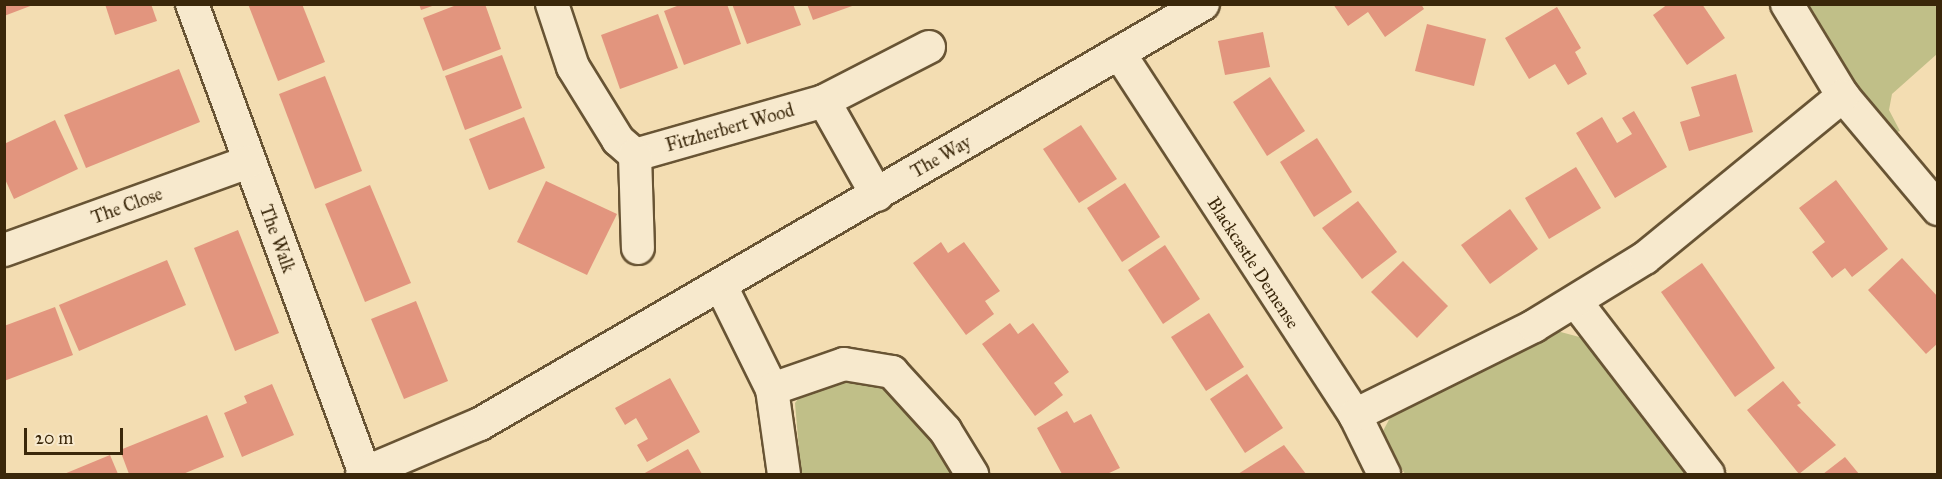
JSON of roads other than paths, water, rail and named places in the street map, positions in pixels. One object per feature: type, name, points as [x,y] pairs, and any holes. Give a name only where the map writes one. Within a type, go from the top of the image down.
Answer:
[{"type":"street","name":"The Walk","points":[[192,4],[364,474]]},
{"type":"street","points":[[552,4],[573,67],[618,140],[635,155],[638,248]]},
{"type":"street","name":"The Way","points":[[364,474],[480,424],[680,310],[1203,4]]},
{"type":"street","points":[[1787,4],[1843,96],[1938,209]]},
{"type":"street","name":"Fitzherbert Wood","points":[[635,155],[824,101],[929,47]]},
{"type":"street","name":"Blackcastle Demense","points":[[1119,53],[1355,415],[1384,474]]},
{"type":"street","points":[[1355,415],[1576,302],[1727,195],[1843,96]]},
{"type":"street","points":[[824,101],[877,195]]},
{"type":"street","name":"The Close","points":[[4,250],[249,162]]},
{"type":"street","points":[[721,286],[772,389],[784,474]]},
{"type":"street","points":[[1576,302],[1708,474]]},
{"type":"street","points":[[772,389],[844,364],[892,372],[945,430],[972,474]]}]
